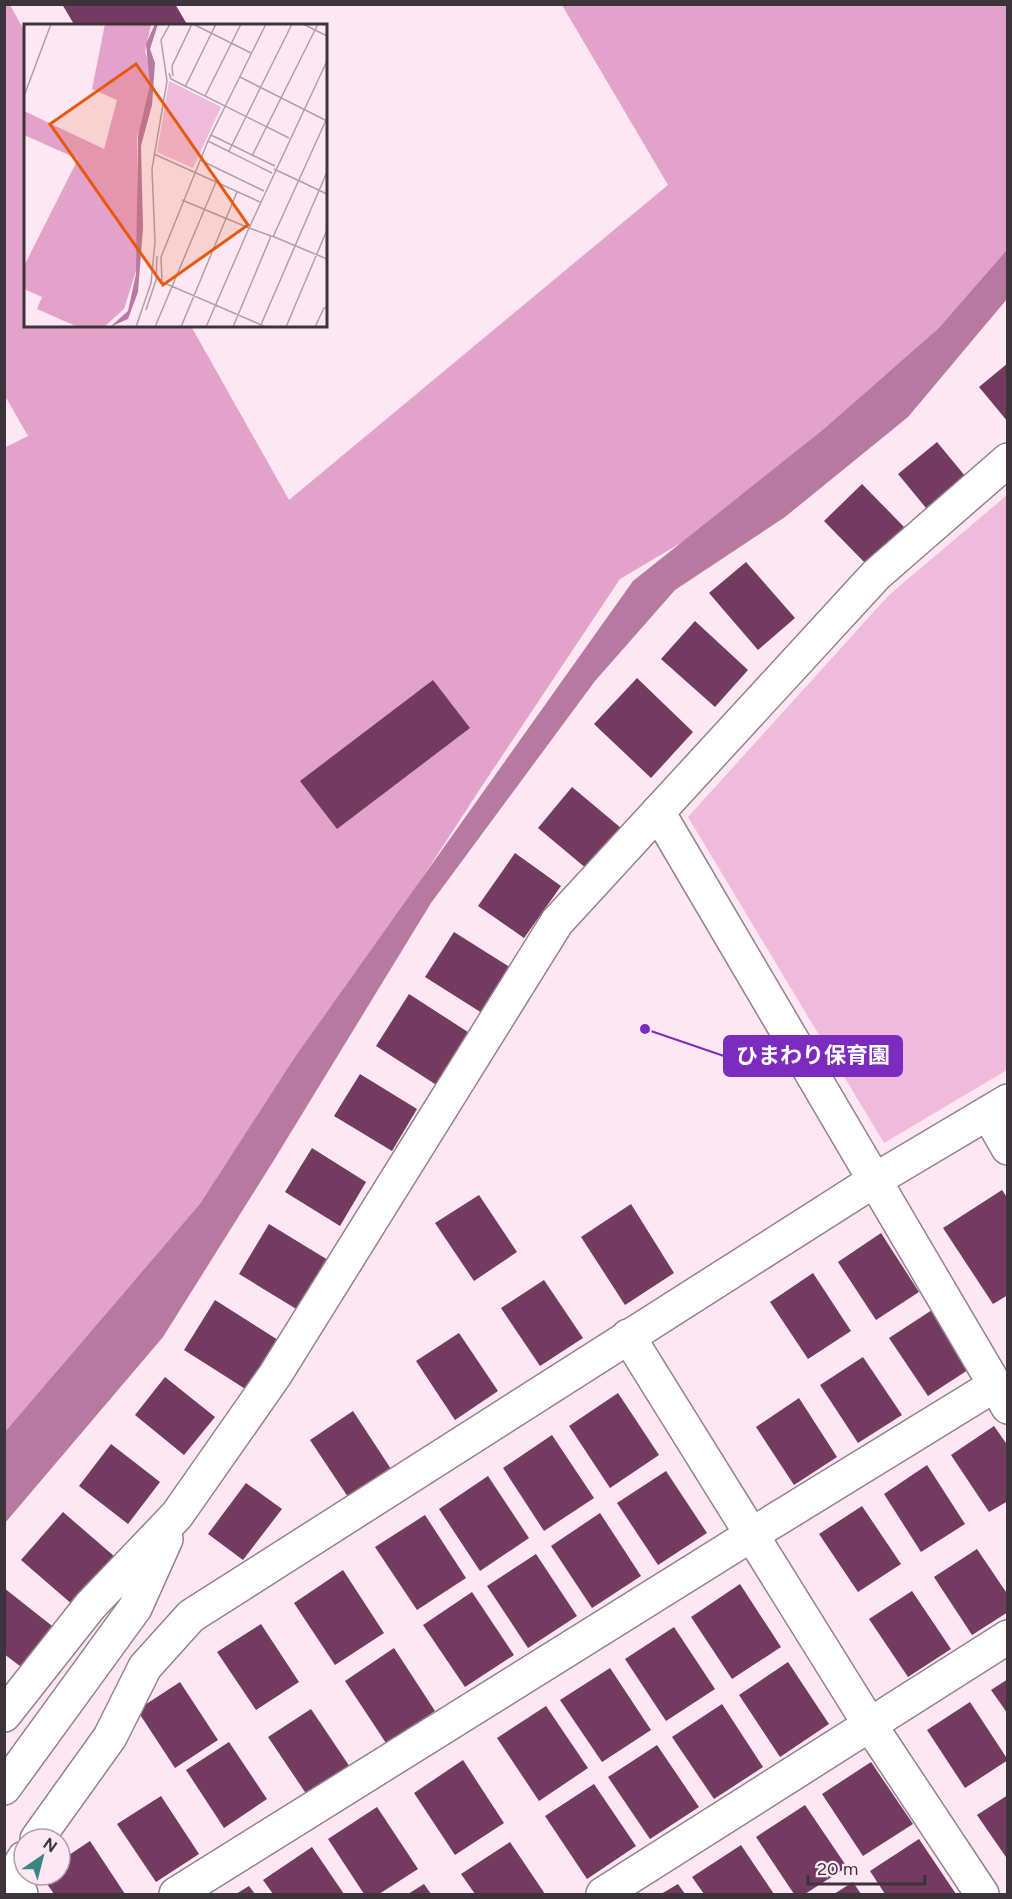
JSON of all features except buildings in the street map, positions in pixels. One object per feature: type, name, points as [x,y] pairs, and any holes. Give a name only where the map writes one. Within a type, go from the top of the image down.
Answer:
[{"type":"street","points":[[4,1714],[90,1606],[177,1515],[275,1375],[557,922],[876,574],[1008,460]]},
{"type":"street","points":[[176,1894],[751,1534],[1001,1396],[658,812]]},
{"type":"street","points":[[46,1827],[110,1737],[145,1667],[191,1616],[875,1180],[998,1107],[1008,1148]]},
{"type":"street","points":[[628,1336],[870,1725],[982,1894]]},
{"type":"street","points":[[4,1788],[135,1608],[177,1515]]},
{"type":"street","points":[[603,1894],[1008,1637]]},
{"type":"shaded area","points":[[5,5],[10,5],[24,30],[24,327],[192,327],[289,500],[668,185],[562,5],[1007,5],[1007,270],[824,458],[620,579],[478,792],[214,1199],[5,1472],[4,448],[28,436],[5,396]]},
{"type":"shaded area","points":[[1007,250],[1007,299],[908,417],[785,517],[675,590],[595,681],[431,903],[163,1337],[5,1523],[5,1432],[200,1204],[295,1057],[633,581],[824,429],[939,328]]},
{"type":"shaded area","points":[[1007,495],[1007,1070],[884,1143],[688,817],[889,595]]},
{"type":"place","name":"ひまわり保育園","points":[[645,1029]]}]
